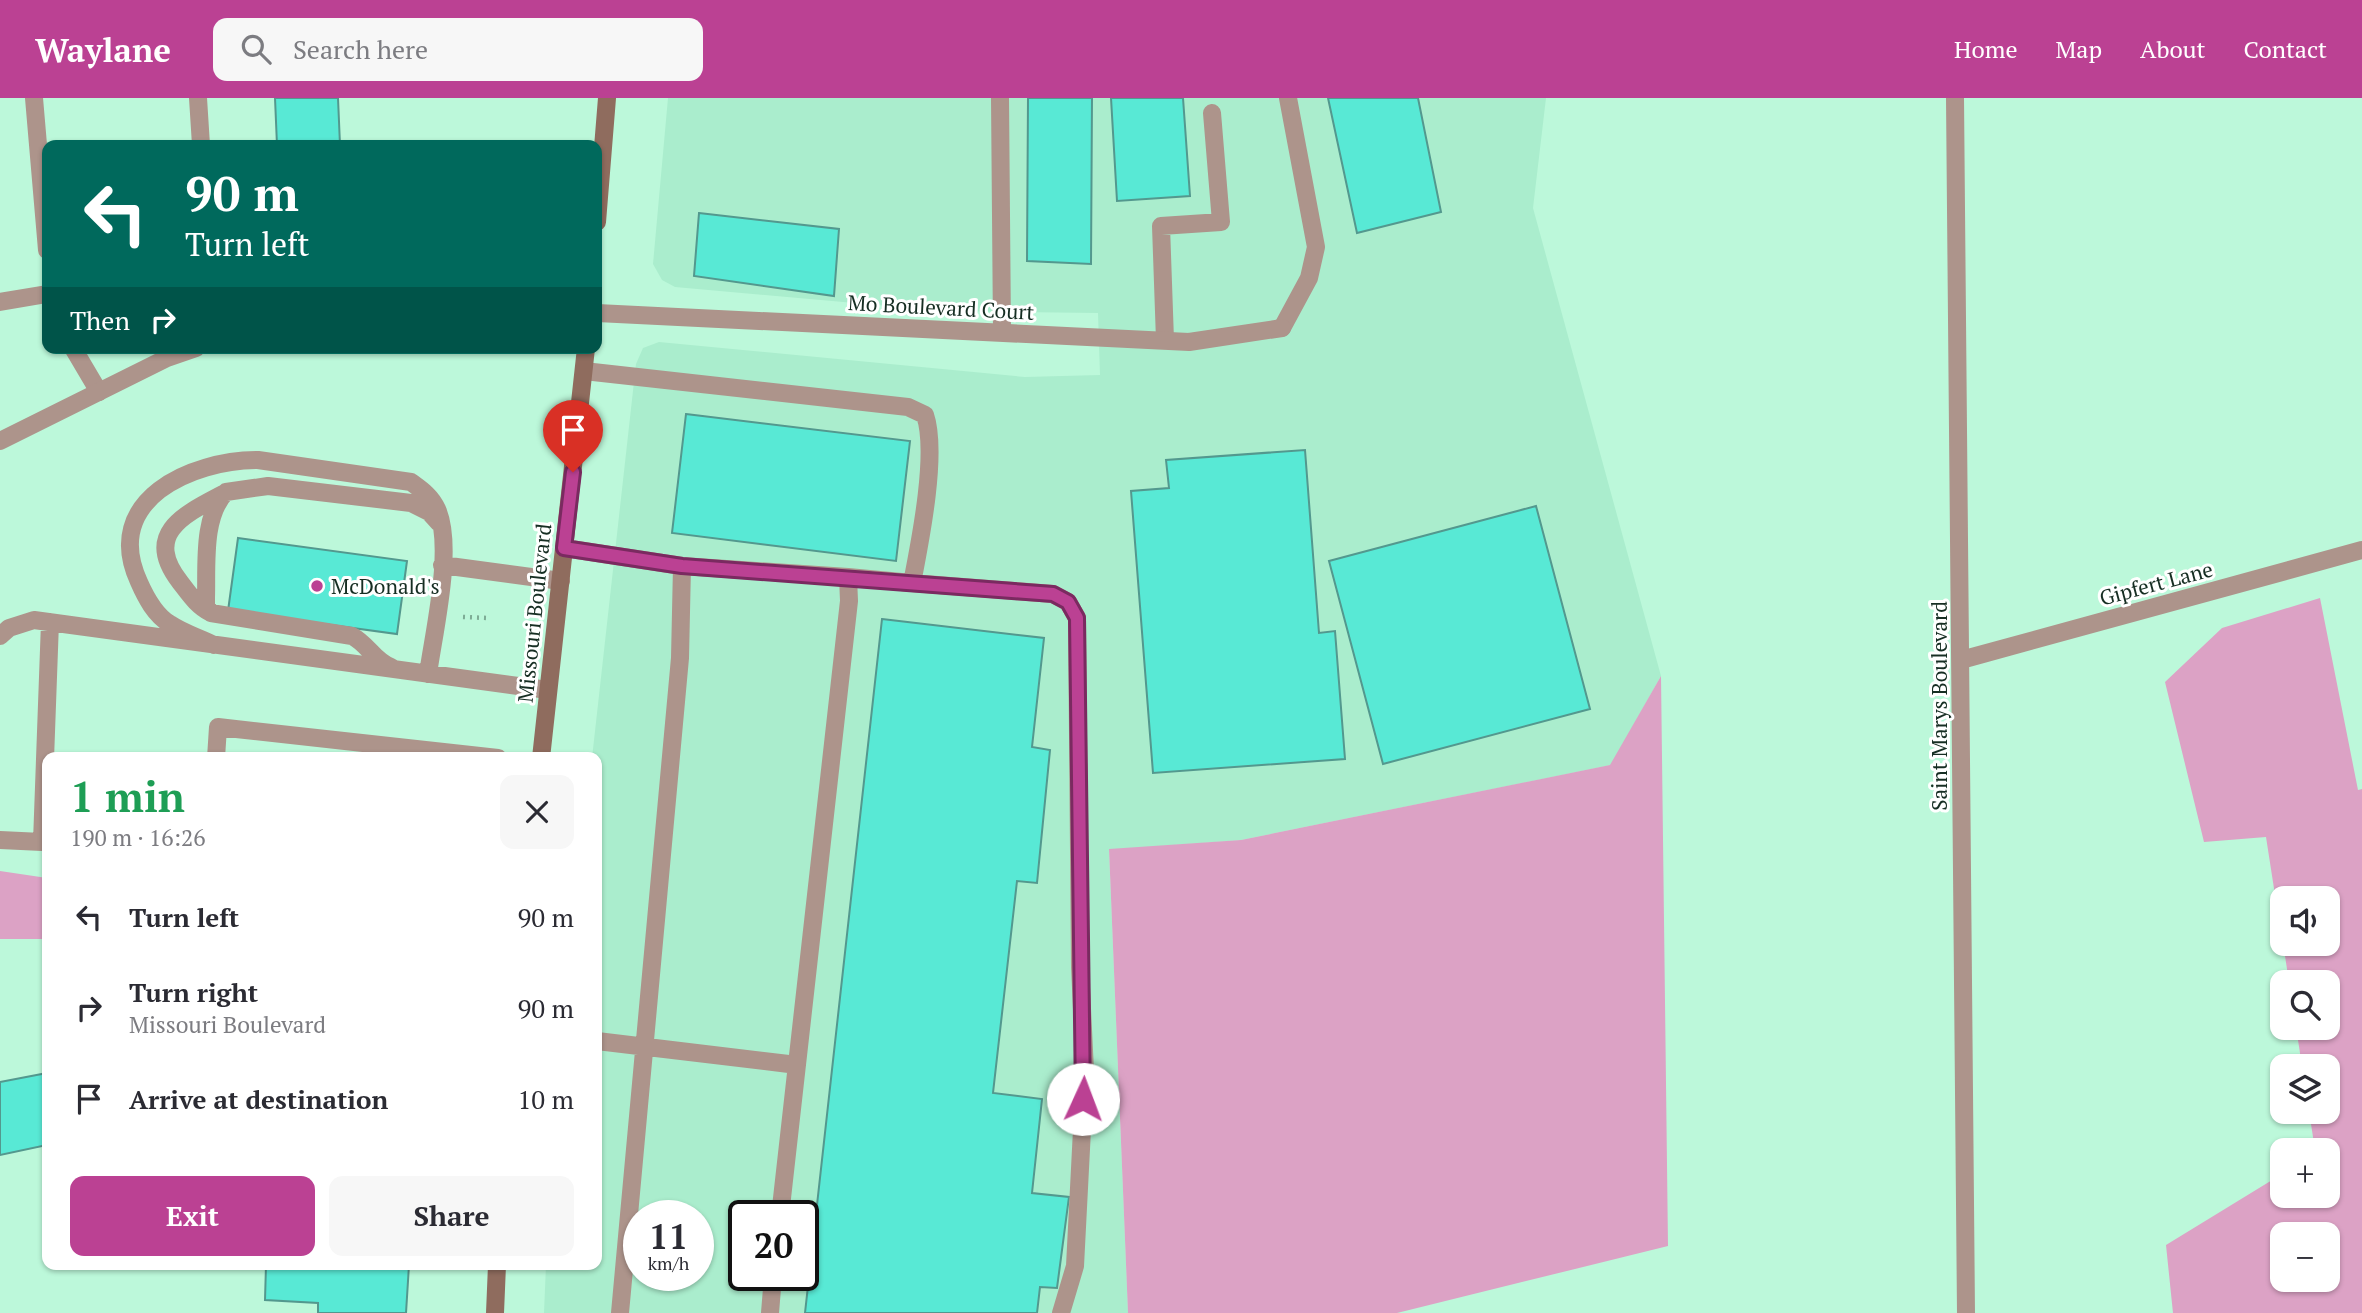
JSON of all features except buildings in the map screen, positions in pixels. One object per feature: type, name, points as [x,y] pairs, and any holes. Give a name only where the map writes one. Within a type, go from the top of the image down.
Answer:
[{"type":"main road","points":[[602,160],[607,98]]},
{"type":"main road","name":"Missouri Boulevard","points":[[542,752],[585,354]]},
{"type":"main road","points":[[495,1313],[497,1270]]},
{"type":"street","points":[[34,98],[42,192]]},
{"type":"street","points":[[198,98],[201,140]]},
{"type":"street","points":[[1000,98],[1002,332]]},
{"type":"street","name":"Mo Boulevard Court","points":[[602,313],[1189,342],[1282,328],[1309,278],[1316,247],[1288,98]]},
{"type":"street","name":"Saint Marys Boulevard","points":[[1955,98],[1966,1313]]},
{"type":"street","points":[[1165,340],[1161,226],[1221,222],[1212,113]]},
{"type":"street","points":[[0,302],[42,294]]},
{"type":"street","points":[[77,354],[99,392]]},
{"type":"street","points":[[0,441],[179,354]]},
{"type":"street","points":[[584,371],[908,407],[925,415],[931,432],[912,583]]},
{"type":"street","points":[[214,645],[169,624],[147,601],[135,573],[130,549],[135,519],[148,499],[172,480],[205,466],[233,460],[258,460],[411,482],[428,493],[442,525],[445,544],[428,674]]},
{"type":"street","points":[[400,670],[384,664],[363,642],[352,636],[211,613],[195,602],[174,574],[167,562],[165,548],[170,531],[187,512],[226,492],[268,486],[411,503],[429,512],[442,525]]},
{"type":"street","points":[[211,613],[206,606],[208,548],[215,507],[226,492]]},
{"type":"street","points":[[564,548],[682,566],[1053,594],[1068,602],[1077,618],[1079,926],[1085,1071],[1075,1266],[1061,1313]]},
{"type":"street","name":"Gipfert Lane","points":[[1961,660],[2362,550]]},
{"type":"street","points":[[442,565],[561,582]]},
{"type":"street","points":[[620,1313],[681,650],[682,566]]},
{"type":"street","points":[[782,1200],[849,601],[848,577]]},
{"type":"street","points":[[0,636],[9,628],[34,620],[548,690]]},
{"type":"street","points":[[45,752],[50,622]]},
{"type":"street","points":[[216,752],[218,727],[444,752]]},
{"type":"street","points":[[0,840],[42,842]]},
{"type":"street","points":[[602,1042],[797,1065]]},
{"type":"street","points":[[770,1313],[772,1291]]},
{"type":"shaded area","points":[[668,98],[1546,98],[1533,208],[1661,676],[1611,765],[1241,840],[1109,850],[1128,1313],[544,1313],[546,1270],[602,1270],[602,752],[593,752],[636,364],[643,348],[659,342],[1025,377],[1100,375],[1098,313],[944,311],[675,287],[662,280],[653,264]]},
{"type":"shaded area","points":[[2320,598],[2358,790],[2362,789],[2362,1313],[2173,1313],[2166,1245],[2270,1181],[2270,1208],[2340,1208],[2340,1138],[2313,1138],[2311,1124],[2340,1124],[2340,1054],[2300,1054],[2298,1040],[2340,1040],[2340,970],[2287,970],[2285,956],[2340,956],[2340,886],[2274,886],[2266,837],[2204,842],[2165,682],[2222,628]]},
{"type":"shaded area","points":[[1661,676],[1668,1246],[1397,1313],[1128,1313],[1109,849],[1241,840],[1610,765]]},
{"type":"shaded area","points":[[0,871],[42,877],[42,939],[0,939]]},
{"type":"place","name":"McDonald's","points":[[317,586]]},
{"type":"route","points":[[573,472],[564,548],[682,566],[1053,594],[1068,602],[1077,618],[1078,646],[1076,763],[1085,1071],[1083,1099]]}]
